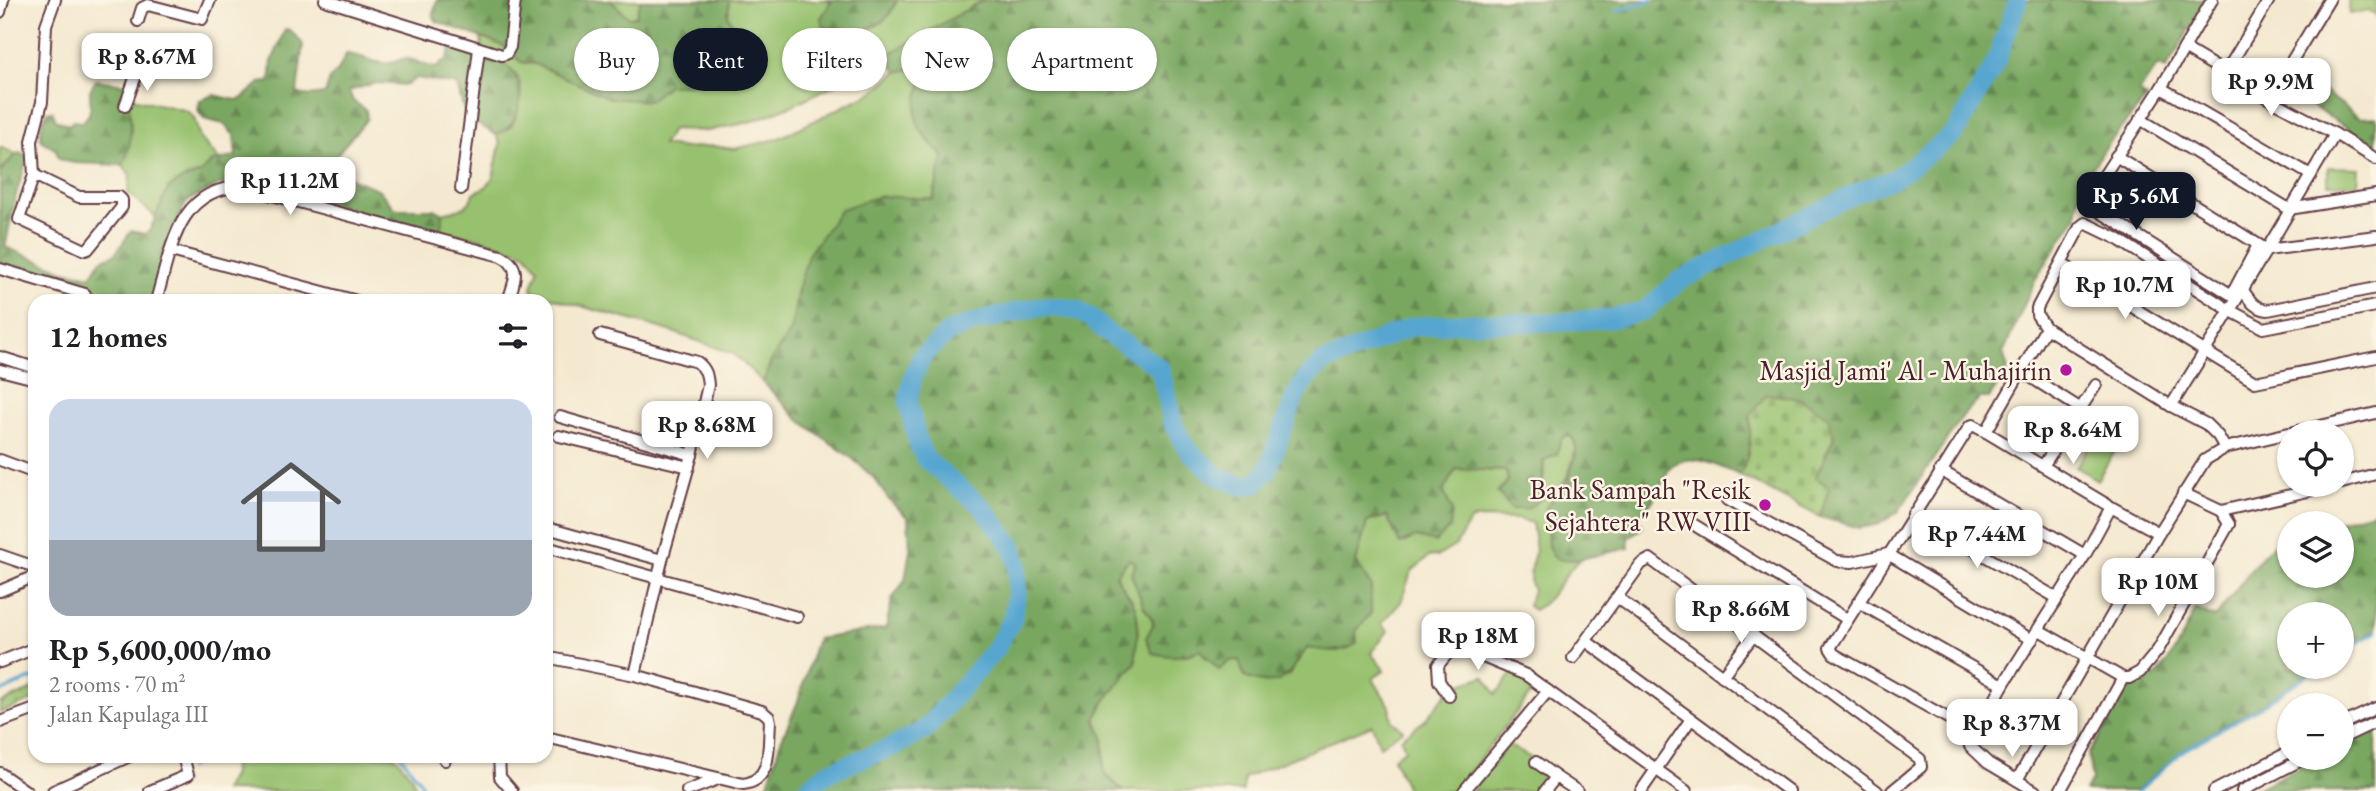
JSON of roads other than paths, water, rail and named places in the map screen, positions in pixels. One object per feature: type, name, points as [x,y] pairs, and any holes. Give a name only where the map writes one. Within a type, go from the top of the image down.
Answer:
[{"type":"street","points":[[0,12],[3,0]]},
{"type":"street","points":[[34,175],[79,197],[119,197],[122,207],[88,249],[82,250],[19,219],[34,175],[32,141],[42,102],[46,25],[55,0]]},
{"type":"street","points":[[138,21],[142,9],[148,5],[202,19],[210,0]]},
{"type":"street","points":[[325,0],[495,54],[506,54],[510,47],[515,0]]},
{"type":"street","points":[[368,12],[375,0]]},
{"type":"street","points":[[2212,0],[2161,88],[2087,199],[2087,205],[2230,294],[2289,209],[2335,134]]},
{"type":"street","points":[[2226,72],[2269,0]]},
{"type":"street","points":[[2269,98],[2329,0]]},
{"type":"street","points":[[2185,48],[2376,159]]},
{"type":"street","points":[[461,189],[478,49]]},
{"type":"street","points":[[125,106],[138,70]]},
{"type":"street","points":[[2161,88],[2311,175]]},
{"type":"street","points":[[2140,119],[2289,209],[2376,195]]},
{"type":"street","points":[[2116,156],[2263,247],[2376,236]]},
{"type":"street","points":[[158,294],[185,214],[215,191],[242,187],[501,256],[514,266],[511,294]]},
{"type":"street","points":[[2225,449],[2213,429],[2046,328],[2037,315],[2037,308],[2080,227],[2085,223],[2116,238],[2231,311],[2263,328],[2376,306]]},
{"type":"street","points":[[2171,406],[2231,311],[2263,247]]},
{"type":"street","points":[[171,251],[331,294]]},
{"type":"street","points":[[2062,264],[2255,382],[2376,357]]},
{"type":"street","points":[[0,269],[85,294]]},
{"type":"street","points":[[2243,290],[2259,309],[2268,310],[2376,288]]},
{"type":"street","points":[[1986,432],[2046,328]]},
{"type":"street","points":[[600,335],[697,362],[704,367],[707,374],[708,385],[692,455],[657,579],[635,675]]},
{"type":"street","points":[[0,357],[28,366]]},
{"type":"street","points":[[0,370],[28,377]]},
{"type":"street","points":[[2021,371],[2081,409]]},
{"type":"street","points":[[2043,466],[2096,385]]},
{"type":"street","points":[[2346,420],[2376,413]]},
{"type":"street","points":[[560,417],[692,455]]},
{"type":"street","points":[[1976,734],[1832,653],[1830,645],[1966,430],[1973,425],[2110,507],[2159,533]]},
{"type":"street","points":[[559,436],[689,467]]},
{"type":"street","points":[[2017,780],[2159,533],[2205,460],[2225,449],[2277,436]]},
{"type":"street","points":[[0,460],[28,470]]},
{"type":"street","points":[[1940,470],[2085,555]]},
{"type":"street","points":[[2354,480],[2376,474]]},
{"type":"street","points":[[2060,791],[2123,678],[2140,672],[2158,650],[2228,527],[2228,521],[2221,511],[2183,493]]},
{"type":"street","points":[[2221,511],[2282,497]]},
{"type":"street","points":[[1727,500],[1837,561],[1852,562],[1888,554],[2032,640]]},
{"type":"street","points":[[2035,791],[1988,763],[1970,748],[2003,685],[2085,555],[2110,507]]},
{"type":"street","points":[[1913,514],[2057,598]]},
{"type":"street","points":[[1683,518],[1847,619]]},
{"type":"street","points":[[553,530],[662,560]]},
{"type":"street","points":[[553,549],[797,617]]},
{"type":"street","points":[[0,555],[28,565]]},
{"type":"street","points":[[1573,658],[1641,564],[1650,559],[1920,759],[1921,766],[1892,791]]},
{"type":"street","points":[[0,591],[28,579]]},
{"type":"street","points":[[1618,598],[1877,791]]},
{"type":"street","points":[[1858,602],[2003,685]]},
{"type":"street","points":[[2039,630],[2123,678]]},
{"type":"street","points":[[1723,676],[1754,635]]},
{"type":"street","points":[[1586,642],[1789,791]]},
{"type":"street","points":[[1449,696],[1439,681],[1438,665],[1449,652],[1466,650],[1526,675],[1686,791]]},
{"type":"street","points":[[0,662],[28,651]]},
{"type":"street","points":[[553,658],[635,675],[766,713],[770,722],[768,753],[763,774],[752,783],[735,783],[553,739]]},
{"type":"street","points":[[1464,791],[1548,691]]},
{"type":"street","points":[[2354,718],[2376,708]]},
{"type":"street","points":[[0,722],[28,712]]},
{"type":"street","points":[[1641,791],[1691,719]]},
{"type":"street","points":[[2354,732],[2376,722]]},
{"type":"street","points":[[2214,791],[2277,758]]},
{"type":"street","points":[[1536,762],[1577,791]]},
{"type":"street","points":[[52,791],[114,763]]},
{"type":"street","points":[[150,791],[188,775],[185,763]]},
{"type":"street","points":[[499,763],[500,777],[512,791]]},
{"type":"street","points":[[2242,791],[2282,770]]},
{"type":"street","points":[[0,790],[2,775],[26,791]]},
{"type":"street","points":[[1545,791],[1556,777]]},
{"type":"street","points":[[687,791],[718,779]]},
{"type":"waterway","points":[[1617,11],[1652,0]]},
{"type":"waterway","points":[[804,791],[827,773],[894,746],[925,730],[996,648],[1012,620],[1017,592],[1017,563],[1012,546],[982,507],[925,459],[917,440],[908,401],[913,376],[922,356],[949,332],[976,322],[1038,307],[1076,310],[1160,368],[1173,424],[1186,448],[1217,476],[1242,486],[1256,483],[1267,471],[1295,397],[1307,377],[1322,363],[1411,327],[1462,323],[1561,322],[1615,318],[1644,311],[1680,280],[1861,191],[1895,178],[1954,134],[1995,64],[2018,0]]},
{"type":"waterway","points":[[2354,645],[2376,632]]},
{"type":"waterway","points":[[2138,791],[2184,750],[2260,707],[2301,679]]},
{"type":"waterway","points":[[0,692],[28,680]]},
{"type":"waterway","points":[[190,763],[190,768]]},
{"type":"waterway","points":[[406,763],[421,783],[423,791]]},
{"type":"waterway","points":[[166,791],[183,782]]},
{"type":"place","name":"Masjid Jami' Al - Muhajirin","points":[[2066,370]]},
{"type":"place","name":"Bank Sampah \"Resik Sejahtera\" RW VIII","points":[[1765,505]]}]
